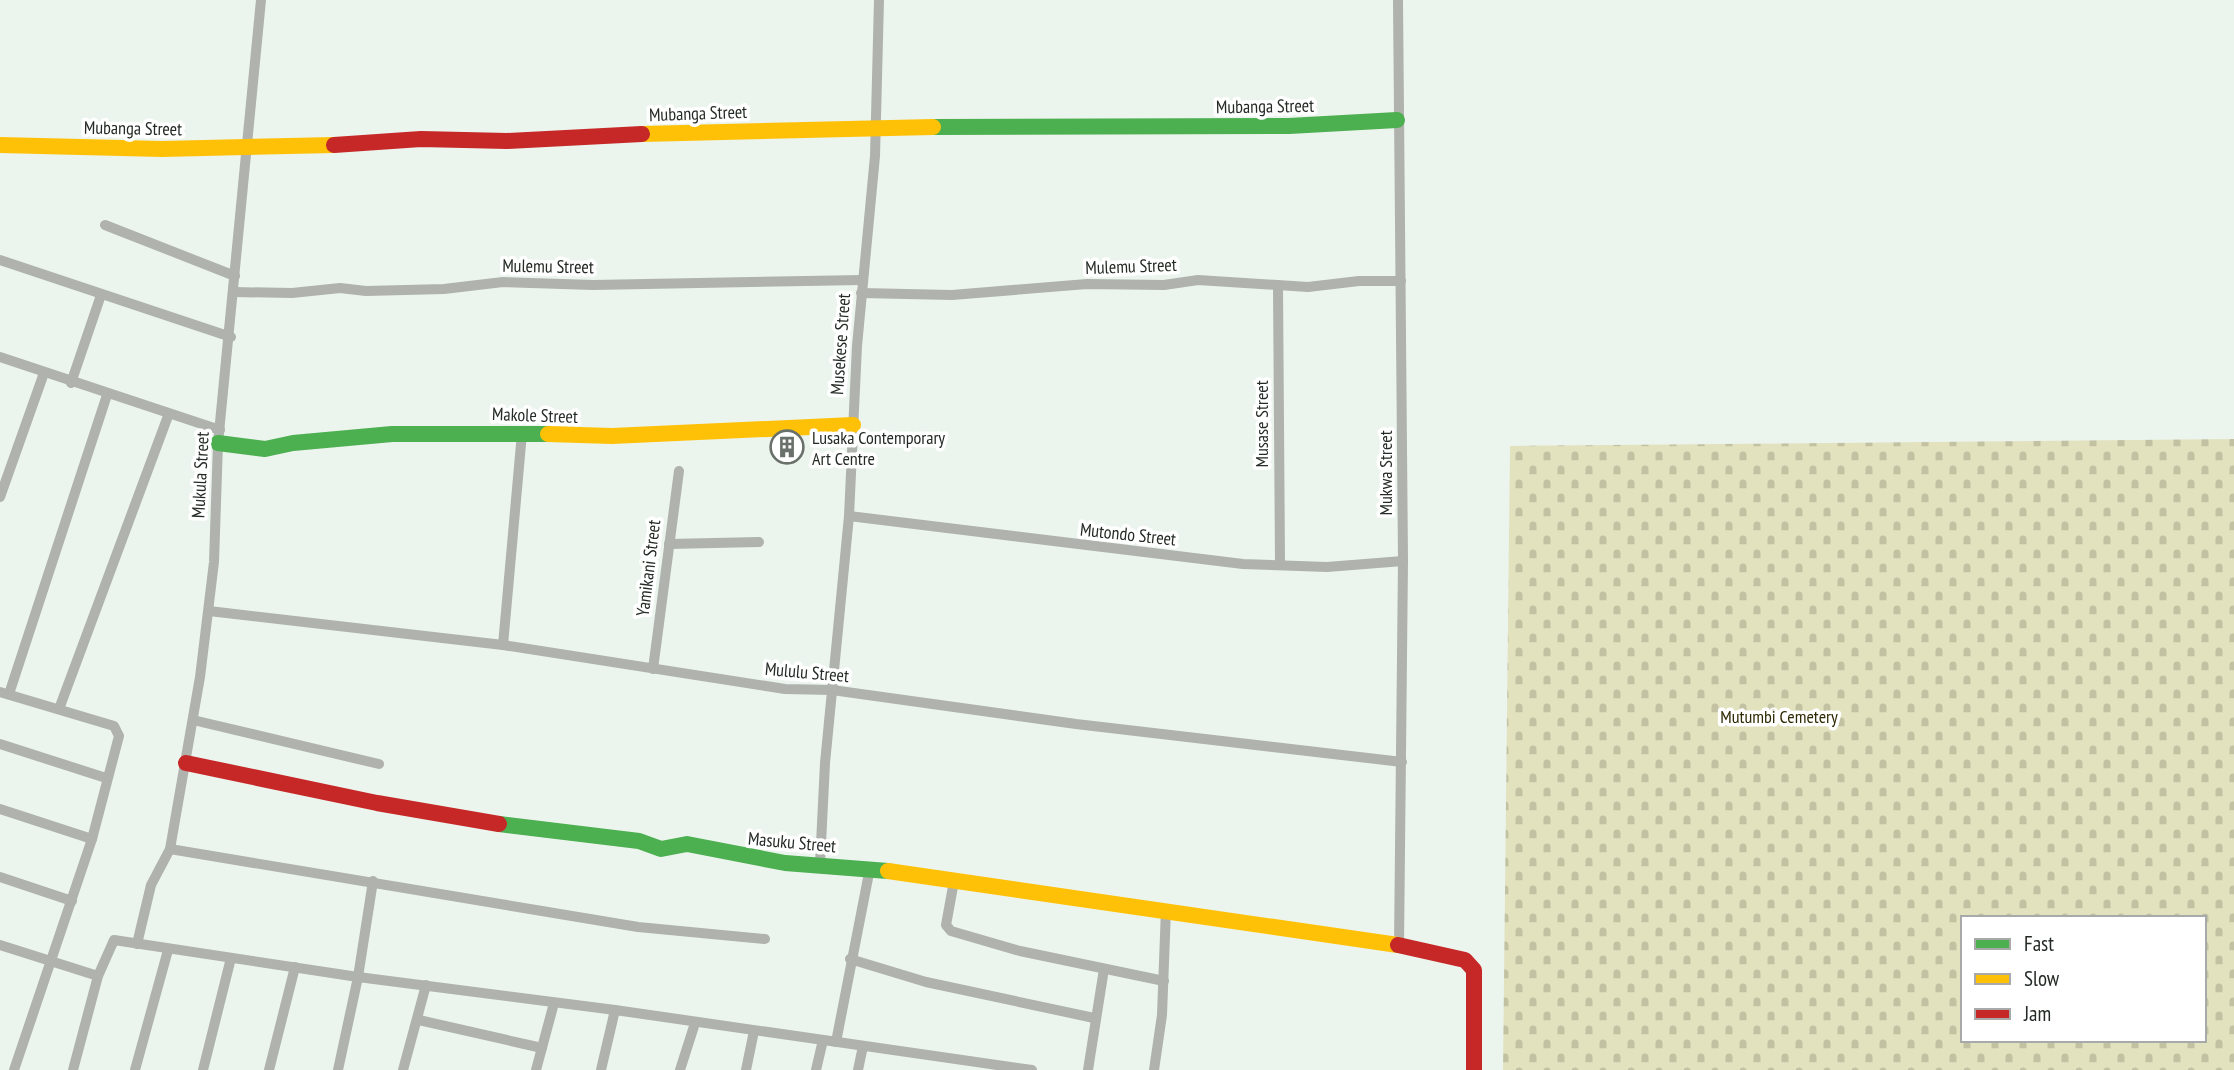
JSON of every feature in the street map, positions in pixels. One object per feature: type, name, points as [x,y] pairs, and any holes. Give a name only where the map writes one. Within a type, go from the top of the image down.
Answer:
[{"type":"street","name":"Mukula Street","points":[[136,944],[151,884],[170,849],[209,611],[215,562],[219,437],[231,337],[245,147],[261,0]]},
{"type":"street","name":"Musekese Street","points":[[820,864],[825,763],[849,516],[862,279],[875,156],[879,0]]},
{"type":"street","name":"Mukwa Street","points":[[1398,0],[1403,561],[1399,945]]},
{"type":"street","name":"Mubanga Street","points":[[0,145],[162,149],[378,144],[421,139],[507,141],[875,127],[1289,126],[1397,120]]},
{"type":"street","points":[[105,225],[235,276]]},
{"type":"street","points":[[0,260],[231,337]]},
{"type":"street","name":"Mulemu Street","points":[[234,292],[292,293],[340,288],[366,291],[444,289],[493,282],[593,285],[862,279]]},
{"type":"street","name":"Mulemu Street","points":[[861,293],[952,295],[1087,284],[1164,285],[1198,280],[1308,287],[1359,281],[1401,281]]},
{"type":"street","name":"Musase Street","points":[[1278,285],[1280,563]]},
{"type":"street","points":[[71,383],[101,295]]},
{"type":"street","points":[[0,357],[168,416],[219,437]]},
{"type":"street","points":[[0,497],[44,373]]},
{"type":"street","points":[[14,1070],[92,839],[119,730],[114,726],[5,693],[107,395]]},
{"type":"street","points":[[59,709],[168,416]]},
{"type":"street","name":"Makole Street","points":[[219,437],[265,449],[293,443],[392,434],[522,433],[612,436],[741,428],[853,425]]},
{"type":"street","points":[[503,645],[522,433]]},
{"type":"street","name":"Yamikani Street","points":[[653,669],[679,471]]},
{"type":"street","name":"Mutondo Street","points":[[849,516],[1243,564],[1280,563],[1327,567],[1403,561]]},
{"type":"street","points":[[669,544],[759,542]]},
{"type":"street","name":"Mululu Street","points":[[209,611],[503,645],[785,689],[832,690],[1076,724],[1402,762]]},
{"type":"street","points":[[193,720],[379,764]]},
{"type":"street","points":[[0,744],[106,778]]},
{"type":"street","name":"Masuku Street","points":[[186,763],[484,821],[639,841],[661,849],[687,844],[785,863],[870,868],[1399,945],[1465,960],[1474,970],[1474,1070]]},
{"type":"street","points":[[0,809],[92,839]]},
{"type":"street","points":[[170,849],[638,927],[765,939]]},
{"type":"street","points":[[836,1042],[850,959],[870,868]]},
{"type":"street","points":[[0,877],[72,901]]},
{"type":"street","points":[[338,1070],[358,977],[373,881]]},
{"type":"street","points":[[954,881],[946,925],[951,931],[1164,981]]},
{"type":"street","points":[[1154,1070],[1164,981],[1166,909]]},
{"type":"street","points":[[73,1070],[98,976],[111,941],[1032,1070]]},
{"type":"street","points":[[0,944],[98,976]]},
{"type":"street","points":[[135,1070],[169,950]]},
{"type":"street","points":[[203,1070],[231,958]]},
{"type":"street","points":[[850,959],[926,982],[1094,1018]]},
{"type":"street","points":[[269,1070],[295,967]]},
{"type":"street","points":[[1088,1070],[1094,1018],[1104,969]]},
{"type":"street","points":[[403,1070],[419,1020],[426,985]]},
{"type":"street","points":[[536,1070],[554,1003]]},
{"type":"street","points":[[601,1070],[615,1010]]},
{"type":"street","points":[[419,1020],[542,1048]]},
{"type":"street","points":[[680,1070],[695,1023]]},
{"type":"street","points":[[746,1070],[754,1031]]},
{"type":"street","points":[[816,1070],[823,1040]]},
{"type":"street","points":[[858,1070],[863,1046]]},
{"type":"green space","name":"Mutumbi Cemetery","points":[[2234,439],[2234,1070],[1503,1070],[1510,446]]},
{"type":"traffic: fast","points":[[933,127],[1289,126],[1397,120]]},
{"type":"traffic: fast","points":[[218,443],[265,449],[293,443],[392,434],[548,434]]},
{"type":"traffic: fast","points":[[499,824],[639,841],[661,849],[687,844],[785,863],[888,871]]},
{"type":"traffic: slow","points":[[642,134],[933,127]]},
{"type":"traffic: slow","points":[[0,145],[162,149],[334,145]]},
{"type":"traffic: slow","points":[[548,434],[612,436],[853,425]]},
{"type":"traffic: slow","points":[[888,871],[1398,945]]},
{"type":"traffic: jam","points":[[334,145],[421,139],[507,141],[642,134]]},
{"type":"traffic: jam","points":[[186,763],[377,803],[499,824]]},
{"type":"traffic: jam","points":[[1398,945],[1465,960],[1474,970],[1474,1070]]},
{"type":"place","name":"Lusaka Contemporary Art Centre","points":[[787,447]]}]
